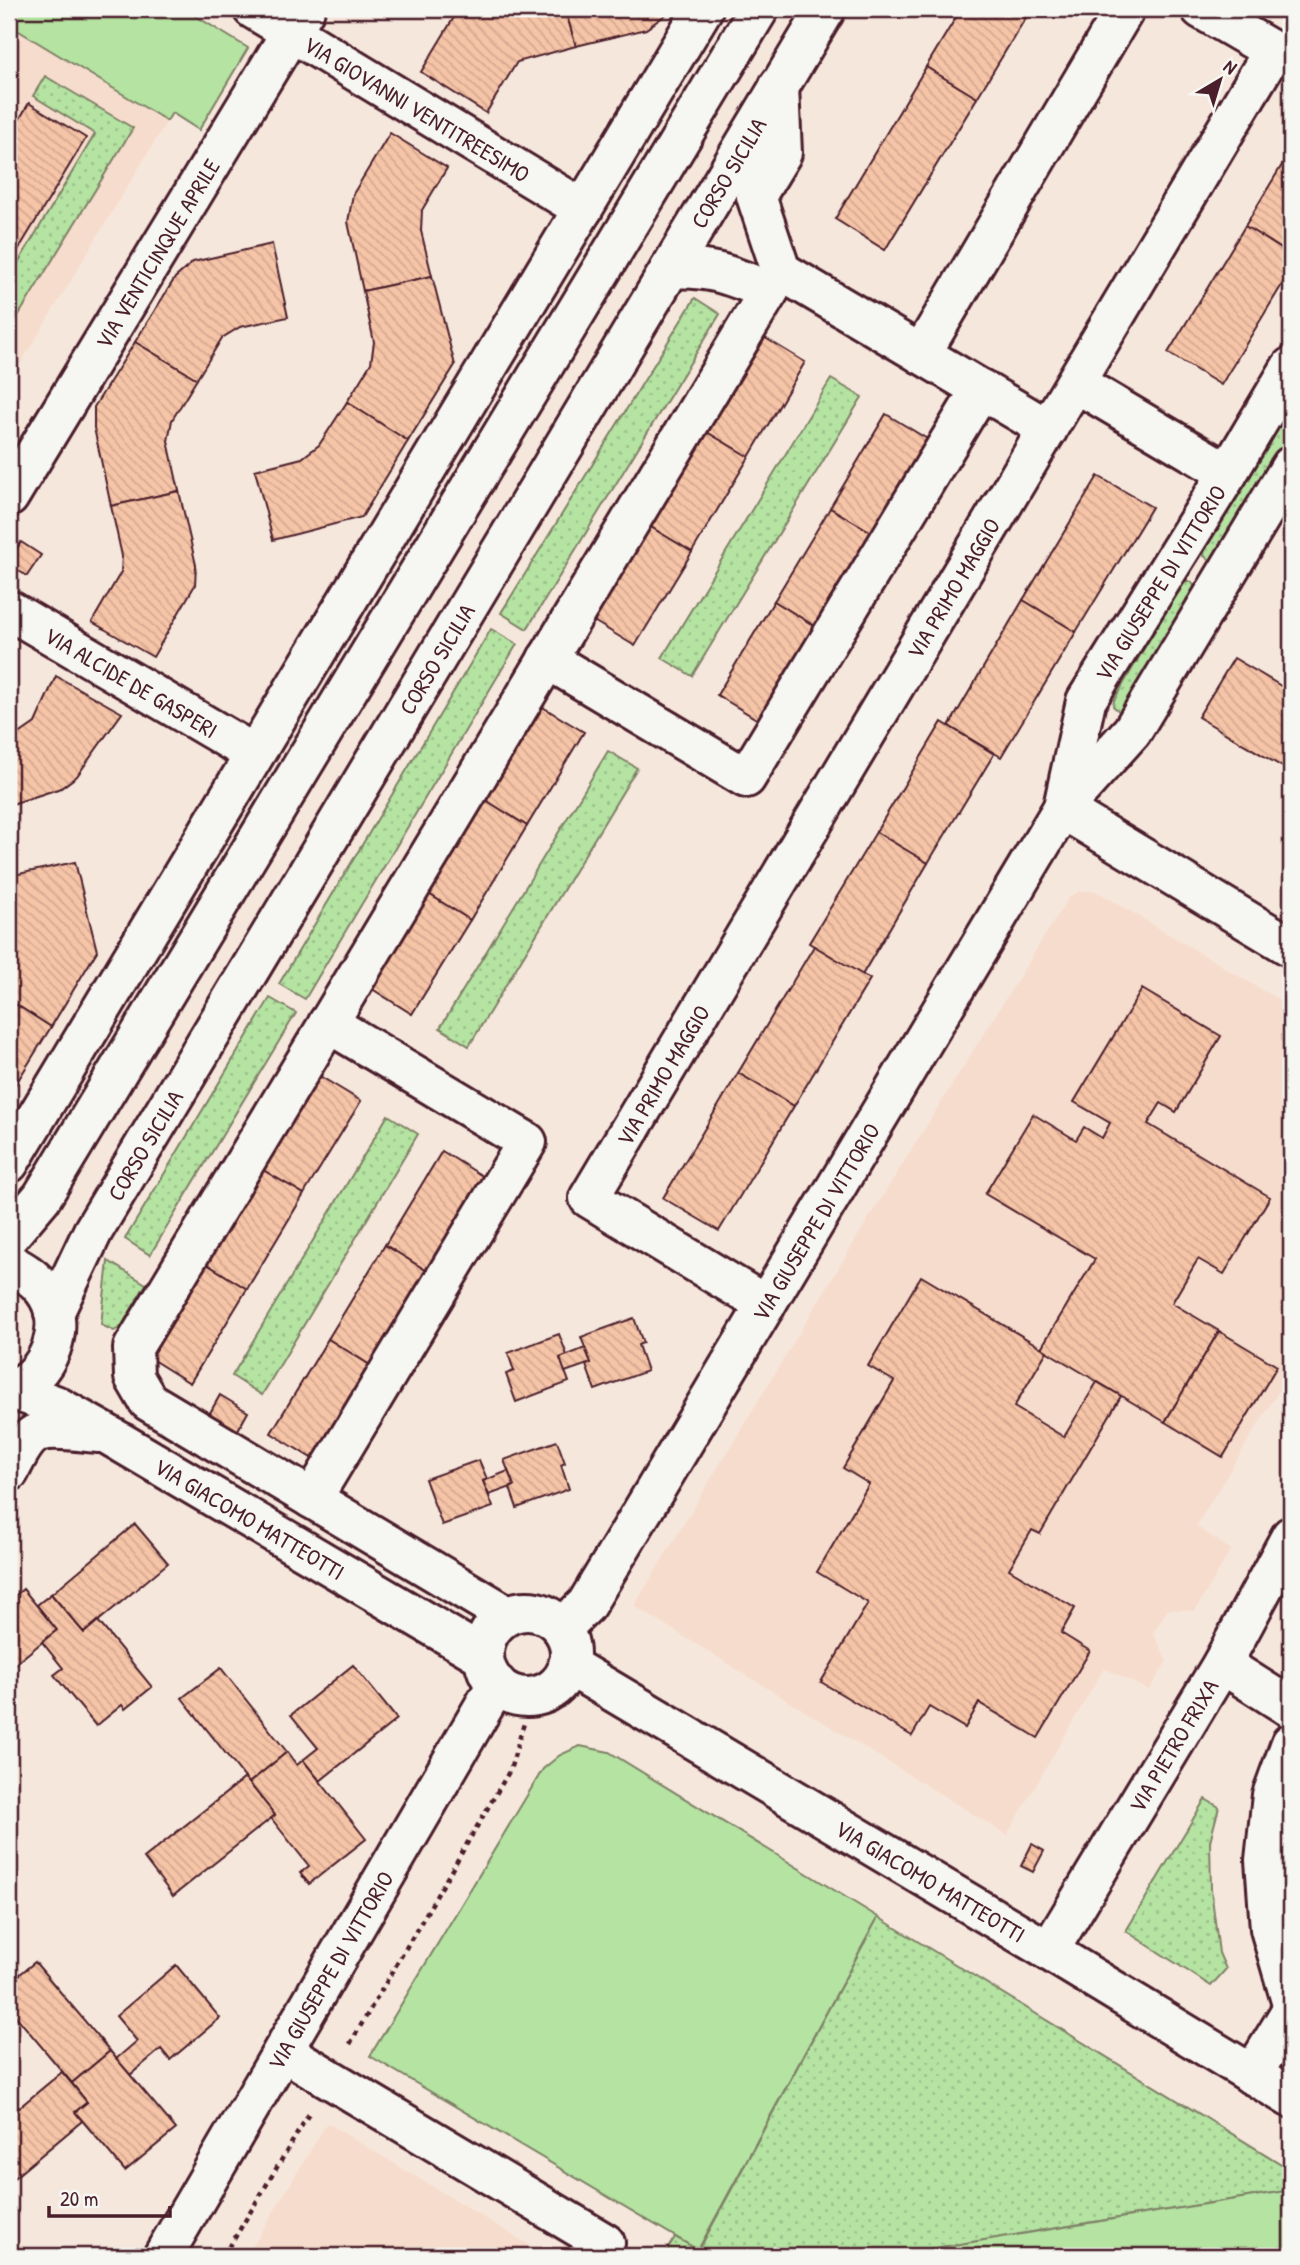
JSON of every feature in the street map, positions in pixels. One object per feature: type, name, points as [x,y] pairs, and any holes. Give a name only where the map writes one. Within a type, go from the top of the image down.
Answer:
[{"type":"street","name":"VIA GIOVANNI VENTITREESIMO","points":[[253,9],[298,20],[583,209]]},
{"type":"street","points":[[9,1163],[703,9]]},
{"type":"street","points":[[9,1236],[42,1197],[759,9]]},
{"type":"street","name":"CORSO SICILIA","points":[[54,1313],[93,1231],[825,9]]},
{"type":"street","points":[[921,354],[1125,9]]},
{"type":"street","name":"VIA PRIMO MAGGIO","points":[[766,1306],[589,1198],[1273,51],[1201,9]]},
{"type":"street","name":"VIA VENTICINQUE APRILE","points":[[9,497],[298,20]]},
{"type":"street","points":[[647,103],[718,77]]},
{"type":"street","points":[[507,1615],[148,1401],[134,1377],[133,1348],[775,281],[756,196],[782,153],[779,86]]},
{"type":"street","points":[[670,269],[695,267],[775,281],[921,354],[1048,429]]},
{"type":"street","points":[[543,275],[550,355]]},
{"type":"street","name":"VIA GIUSEPPE DI VITTORIO","points":[[1062,810],[1086,701],[1291,367]]},
{"type":"street","points":[[1076,383],[1228,473]]},
{"type":"street","points":[[547,659],[746,778],[981,389]]},
{"type":"street","name":"VIA GIUSEPPE DI VITTORIO","points":[[565,1647],[586,1605],[1062,810],[1132,731],[1291,466]]},
{"type":"street","name":"VIA ALCIDE DE GASPERI","points":[[9,610],[254,754]]},
{"type":"street","points":[[1062,810],[1291,947]]},
{"type":"street","points":[[312,1499],[527,1142],[328,1023]]},
{"type":"street","points":[[9,1263],[29,1275],[45,1291],[54,1313],[55,1336],[48,1359],[33,1378],[11,1391]]},
{"type":"street","name":"VIA GIACOMO MATTEOTTI","points":[[11,1391],[55,1405],[105,1433],[504,1679]]},
{"type":"street","points":[[9,1472],[35,1434],[54,1430],[105,1433]]},
{"type":"street","name":"VIA PIETRO FRIXA","points":[[1049,1951],[1222,1664],[1291,1536]]},
{"type":"street","points":[[531,1611],[543,1614],[565,1647],[563,1676],[545,1693],[504,1679],[486,1639],[495,1625],[507,1615],[531,1611]]},
{"type":"street","name":"VIA GIACOMO MATTEOTTI","points":[[565,1647],[1049,1951],[1291,2098]]},
{"type":"street","points":[[1222,1664],[1291,1709]]},
{"type":"street","name":"VIA GIUSEPPE DI VITTORIO","points":[[163,2256],[504,1679]]},
{"type":"street","points":[[1291,1743],[1272,1795],[1265,1860],[1270,1929],[1291,2001]]},
{"type":"street","points":[[1252,2075],[1291,2011]]},
{"type":"street","points":[[283,2051],[605,2243]]},
{"type":"path","points":[[224,2256],[510,1770],[504,1679]]},
{"type":"shaded area","points":[[9,25],[167,121],[9,383]]},
{"type":"shaded area","points":[[1080,891],[1096,891],[1291,1007],[1291,1371],[1196,1526],[1231,1550],[1195,1611],[1168,1609],[1153,1633],[1167,1661],[1149,1690],[1104,1668],[1007,1835],[634,1606],[864,1226],[1069,897]]},
{"type":"shaded area","points":[[327,2123],[544,2254],[548,2256],[247,2256]]},
{"type":"green space","points":[[9,9],[184,9],[248,48],[199,130],[172,113],[167,121],[9,25]]},
{"type":"green space","points":[[45,76],[133,128],[9,331],[9,278],[95,134],[33,96]]},
{"type":"green space","points":[[695,298],[720,314],[527,629],[501,613]]},
{"type":"green space","points":[[831,379],[862,397],[692,676],[662,658]]},
{"type":"green space","points":[[1291,403],[1291,435],[1220,557],[1216,561],[1211,560],[1204,556],[1205,548]]},
{"type":"green space","points":[[1187,581],[1192,582],[1196,590],[1121,713],[1113,706],[1114,700],[1181,585]]},
{"type":"green space","points":[[491,629],[517,644],[305,999],[279,984]]},
{"type":"green space","points":[[608,751],[637,768],[469,1046],[440,1028]]},
{"type":"green space","points":[[270,998],[296,1013],[150,1255],[125,1239]]},
{"type":"green space","points":[[388,1115],[418,1134],[262,1395],[232,1376]]},
{"type":"green space","points":[[108,1261],[146,1284],[121,1327],[114,1331],[101,1325]]},
{"type":"green space","points":[[580,1746],[609,1752],[878,1917],[698,2250],[370,2056],[543,1769],[560,1755]]},
{"type":"green space","points":[[1205,1799],[1219,1807],[1210,1841],[1211,1889],[1219,1953],[1226,1969],[1211,1986],[1126,1931]]},
{"type":"green space","points":[[878,1917],[1291,2170],[1291,2190],[886,2256],[663,2256],[675,2237],[699,2250]]},
{"type":"green space","points":[[1291,2190],[1291,2256],[886,2256]]},
{"type":"building","points":[[459,9],[565,9],[576,46],[517,62],[486,113],[421,72]]},
{"type":"building","points":[[565,9],[671,9],[646,29],[576,46]]},
{"type":"building","points":[[961,9],[1031,9],[977,98],[926,67]]},
{"type":"building","points":[[926,67],[977,98],[885,250],[835,219]]},
{"type":"building","points":[[29,103],[86,138],[9,265],[9,137]]},
{"type":"building","points":[[390,133],[447,168],[422,210],[421,231],[432,276],[363,291],[348,222],[353,194]]},
{"type":"building","points":[[1291,150],[1291,255],[1245,226]]},
{"type":"building","points":[[1245,226],[1291,255],[1291,270],[1221,385],[1168,353]]},
{"type":"building","points":[[272,244],[288,317],[240,327],[222,338],[197,379],[135,342],[175,278],[193,262]]},
{"type":"building","points":[[432,276],[455,365],[408,441],[347,402],[371,363],[374,342],[363,291]]},
{"type":"building","points":[[762,336],[805,362],[749,457],[705,431]]},
{"type":"building","points":[[135,342],[197,379],[172,420],[168,441],[179,491],[111,506],[94,428],[94,407]]},
{"type":"building","points":[[347,402],[408,441],[362,517],[273,540],[255,470],[302,458],[319,445]]},
{"type":"building","points":[[886,414],[929,440],[873,533],[830,508]]},
{"type":"building","points":[[705,431],[749,457],[692,552],[649,526]]},
{"type":"building","points":[[1098,476],[1152,507],[1076,632],[1023,600]]},
{"type":"building","points":[[179,491],[196,565],[195,585],[153,657],[92,622],[121,572],[122,556],[111,506]]},
{"type":"building","points":[[830,508],[873,533],[816,627],[774,601]]},
{"type":"building","points":[[649,526],[692,552],[635,646],[592,620]]},
{"type":"building","points":[[21,542],[41,555],[27,576],[9,565]]},
{"type":"building","points":[[1023,600],[1076,632],[1001,757],[949,726]]},
{"type":"building","points":[[774,601],[816,627],[760,721],[717,695]]},
{"type":"building","points":[[1234,658],[1291,692],[1291,772],[1198,717]]},
{"type":"building","points":[[56,676],[122,713],[77,776],[61,788],[9,805],[9,735],[22,732],[35,723]]},
{"type":"building","points":[[541,706],[584,732],[527,826],[484,799]]},
{"type":"building","points":[[942,722],[994,754],[928,863],[876,832]]},
{"type":"building","points":[[484,799],[527,826],[470,920],[427,893]]},
{"type":"building","points":[[876,832],[928,863],[862,975],[809,943]]},
{"type":"building","points":[[75,862],[97,951],[51,1027],[9,1000],[9,955],[14,946],[9,943],[13,929],[9,911],[9,876]]},
{"type":"building","points":[[427,893],[470,920],[412,1014],[369,987]]},
{"type":"building","points":[[814,946],[870,979],[794,1106],[738,1073]]},
{"type":"building","points":[[1142,989],[1221,1036],[1176,1112],[1161,1103],[1148,1124],[1270,1197],[1224,1274],[1198,1259],[1172,1303],[1219,1331],[1165,1422],[1041,1348],[1095,1259],[985,1194],[1033,1114],[1076,1140],[1084,1127],[1102,1138],[1110,1123],[1074,1102]]},
{"type":"building","points":[[9,1000],[51,1027],[9,1095]]},
{"type":"building","points":[[738,1073],[794,1106],[719,1231],[663,1198]]},
{"type":"building","points":[[318,1075],[361,1101],[304,1194],[261,1169]]},
{"type":"building","points":[[442,1151],[484,1177],[427,1271],[385,1245]]},
{"type":"building","points":[[261,1169],[304,1194],[247,1289],[205,1263]]},
{"type":"building","points":[[385,1245],[427,1271],[370,1365],[328,1339]]},
{"type":"building","points":[[205,1263],[247,1289],[190,1383],[148,1357]]},
{"type":"building","points":[[921,1276],[1047,1351],[1014,1407],[1064,1437],[1097,1382],[1121,1396],[1040,1534],[1032,1530],[1009,1569],[1075,1608],[1061,1633],[1090,1651],[1038,1738],[979,1703],[965,1728],[929,1707],[912,1736],[821,1682],[868,1603],[817,1572],[869,1484],[843,1468],[894,1381],[868,1366]]},
{"type":"building","points":[[634,1318],[643,1343],[638,1345],[647,1371],[595,1390],[586,1365],[591,1363],[581,1337]]},
{"type":"building","points":[[1219,1331],[1277,1366],[1223,1457],[1165,1422]]},
{"type":"building","points":[[559,1334],[567,1355],[560,1358],[569,1382],[516,1402],[506,1374],[514,1371],[508,1353]]},
{"type":"building","points":[[328,1339],[370,1365],[313,1459],[271,1433]]},
{"type":"building","points":[[585,1348],[591,1363],[565,1372],[560,1358]]},
{"type":"building","points":[[220,1395],[248,1412],[234,1437],[206,1420]]},
{"type":"building","points":[[557,1441],[565,1463],[561,1465],[569,1489],[517,1508],[510,1488],[514,1486],[504,1460]]},
{"type":"building","points":[[479,1460],[487,1479],[483,1481],[493,1507],[442,1525],[425,1479]]},
{"type":"building","points":[[508,1471],[514,1486],[489,1495],[483,1481]]},
{"type":"building","points":[[135,1524],[168,1563],[84,1633],[51,1594]]},
{"type":"building","points":[[23,1589],[57,1630],[9,1669],[9,1601]]},
{"type":"building","points":[[51,1594],[84,1633],[98,1621],[152,1687],[125,1709],[122,1705],[96,1726],[54,1675],[63,1668],[42,1642],[57,1630],[37,1605]]},
{"type":"building","points":[[353,1665],[397,1719],[320,1781],[303,1760],[318,1748],[291,1715]]},
{"type":"building","points":[[221,1668],[287,1752],[249,1783],[182,1698]]},
{"type":"building","points":[[287,1752],[297,1765],[303,1760],[366,1839],[309,1884],[300,1873],[309,1866],[271,1818],[275,1815],[249,1783]]},
{"type":"building","points":[[245,1778],[275,1815],[173,1896],[144,1858]]},
{"type":"building","points":[[1032,1844],[1044,1851],[1033,1872],[1021,1866]]},
{"type":"building","points":[[35,1962],[110,2051],[72,2083],[9,2008],[9,1983]]},
{"type":"building","points":[[176,1965],[220,2018],[170,2060],[161,2049],[130,2075],[116,2059],[137,2041],[116,2016]]},
{"type":"building","points":[[110,2051],[176,2129],[125,2171],[75,2112],[87,2102],[72,2083]]},
{"type":"building","points":[[62,2072],[87,2102],[75,2112],[82,2121],[9,2182],[9,2116]]}]
